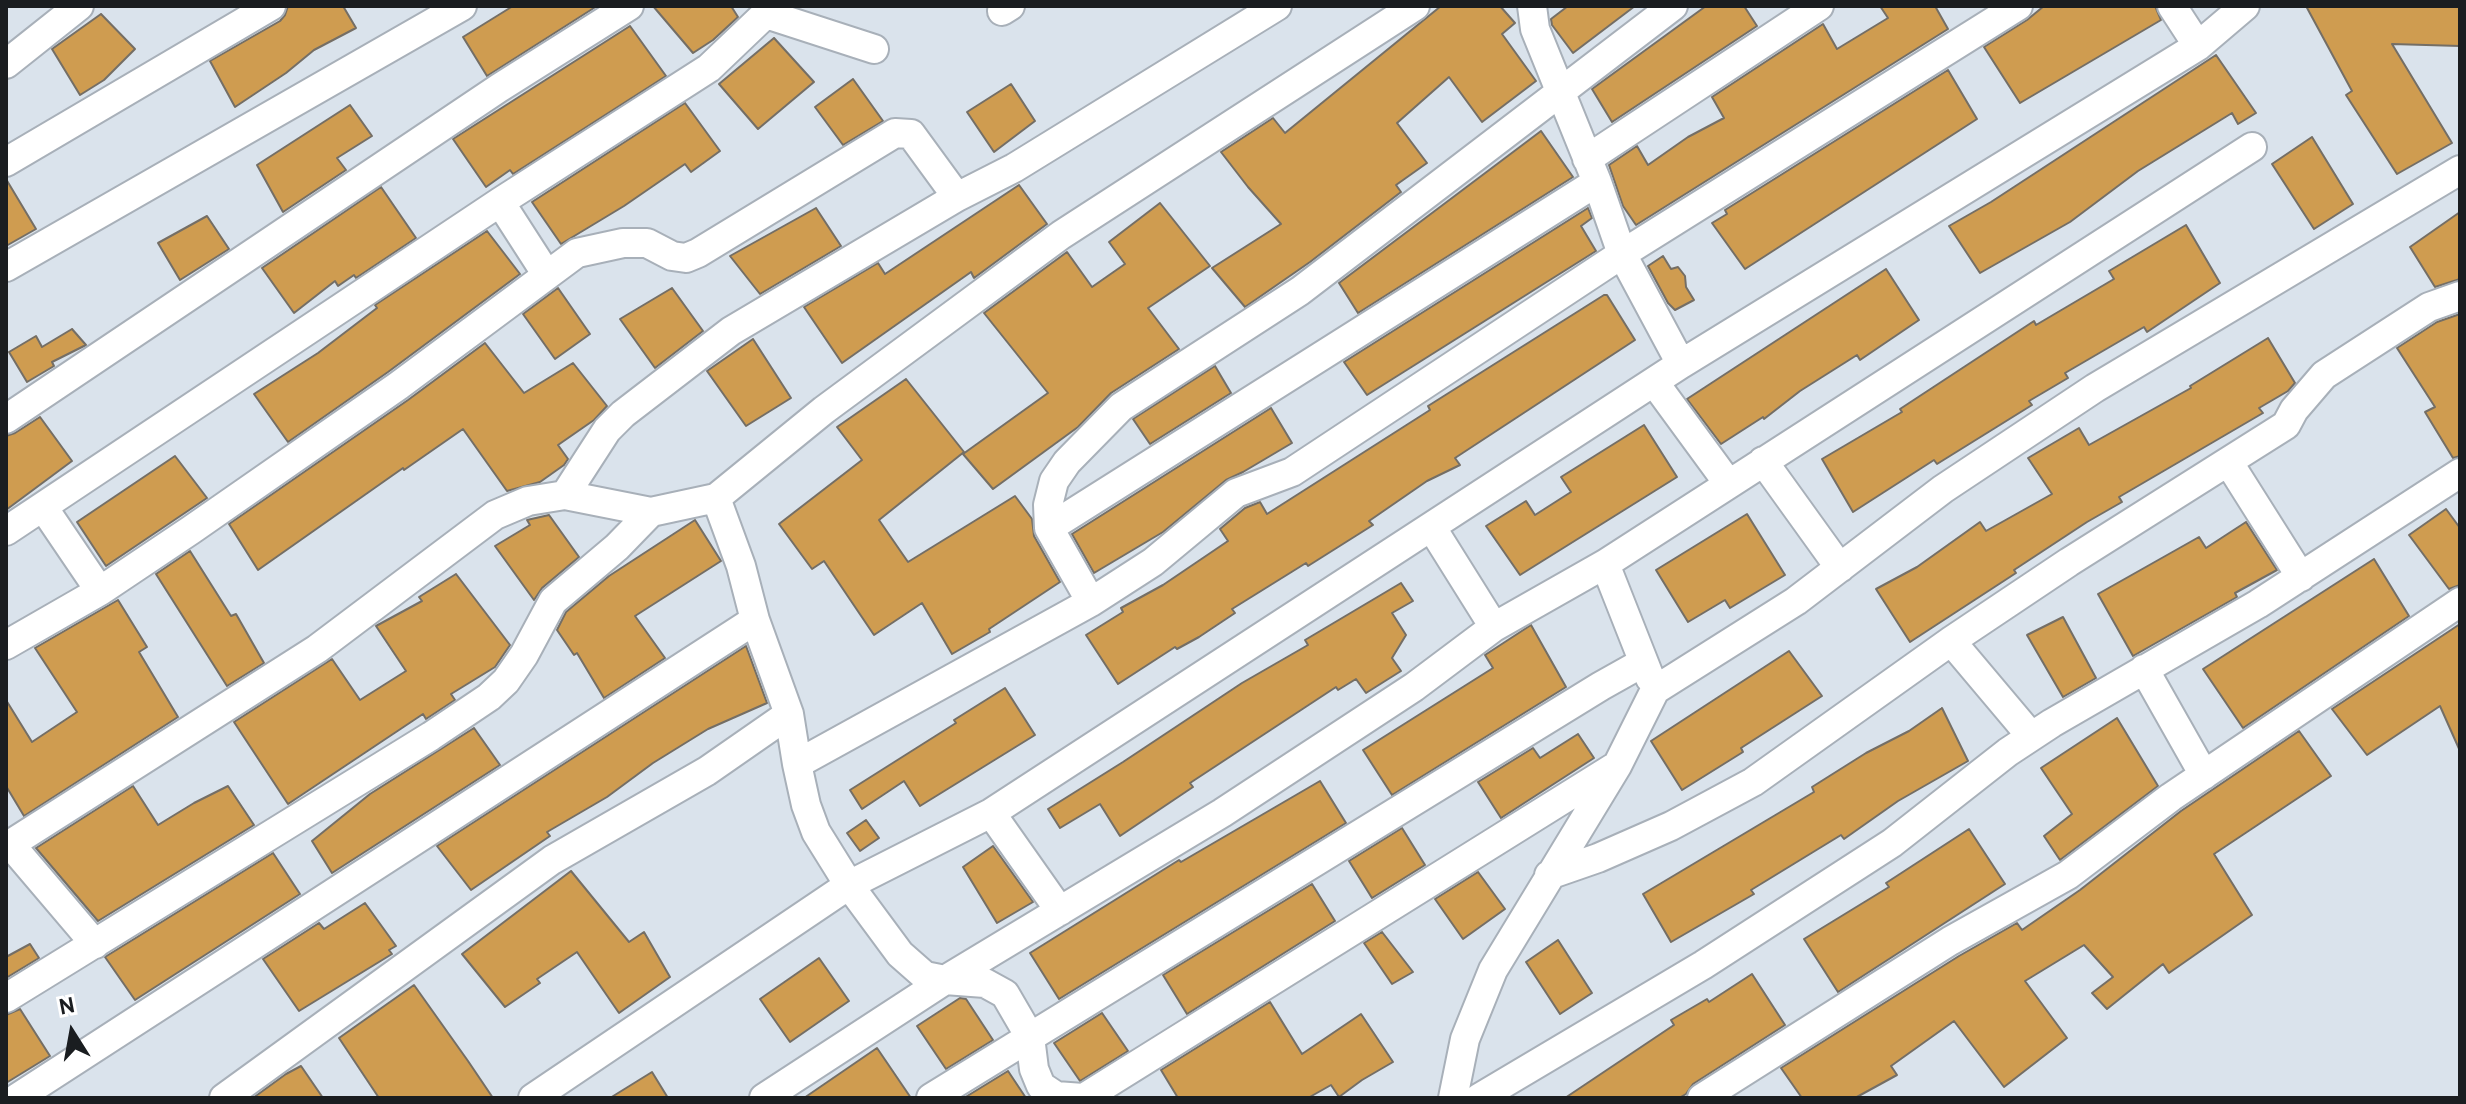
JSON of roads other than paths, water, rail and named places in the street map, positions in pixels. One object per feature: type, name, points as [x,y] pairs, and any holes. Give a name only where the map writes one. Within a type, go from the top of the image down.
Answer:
[{"type":"street","points":[[6,64],[79,6]]},
{"type":"street","points":[[6,162],[238,16],[271,6]]},
{"type":"street","points":[[6,267],[462,6]]},
{"type":"street","points":[[6,419],[499,88],[629,6]]},
{"type":"street","points":[[565,495],[607,430],[645,396],[731,331],[957,197],[1014,168],[1277,6]]},
{"type":"street","points":[[95,944],[8,846],[317,649],[495,515],[528,501],[565,495],[651,512],[716,498],[869,375],[1061,235],[1415,6]]},
{"type":"street","points":[[1532,6],[1535,29],[1622,254],[1681,364]]},
{"type":"street","points":[[1091,602],[1049,528],[1048,505],[1054,481],[1067,462],[1121,407],[1300,291],[1673,6]]},
{"type":"street","points":[[1049,528],[1592,171],[1819,6]]},
{"type":"street","points":[[797,764],[1091,602],[1153,562],[1236,493],[1292,472],[1622,254],[2018,6]]},
{"type":"street","points":[[2172,6],[2198,46]]},
{"type":"street","points":[[533,1098],[849,885],[991,813],[1681,364],[2198,46],[2245,6]]},
{"type":"street","points":[[6,531],[500,202],[709,68],[770,10],[874,49]]},
{"type":"street","points":[[6,645],[100,591],[398,386],[577,253],[623,243],[647,243],[672,256],[686,258],[895,133],[911,134],[957,197]]},
{"type":"street","points":[[764,1098],[945,980],[1222,813],[1360,723],[1494,627],[1605,564],[2252,147]]},
{"type":"street","points":[[1453,1098],[1465,1039],[1493,970],[1617,766],[1655,690],[1796,601],[1943,489],[2095,388],[2460,170]]},
{"type":"street","points":[[500,202],[547,275]]},
{"type":"street","points":[[1549,875],[1598,858],[1671,826],[1753,782],[1951,641],[2069,562],[2286,425],[2294,410],[2324,375],[2429,307],[2460,296]]},
{"type":"street","points":[[1654,382],[1728,483]]},
{"type":"street","points":[[1763,461],[1840,568]]},
{"type":"street","points":[[2229,463],[2301,577]]},
{"type":"street","points":[[1479,1098],[1703,965],[1892,843],[2031,736],[2301,577],[2460,473]]},
{"type":"street","points":[[716,498],[789,714],[806,805],[816,832],[849,885],[900,954],[925,976],[985,983],[1005,994],[1030,1037],[1034,1069],[1041,1086],[1056,1096],[1084,1098],[1617,766]]},
{"type":"street","points":[[43,507],[100,591]]},
{"type":"street","points":[[6,998],[431,736],[489,697],[506,681],[524,655],[553,601],[617,547],[651,512]]},
{"type":"street","points":[[1432,528],[1494,627]]},
{"type":"street","points":[[1605,564],[1655,690]]},
{"type":"street","points":[[1702,1098],[1950,941],[2068,875],[2204,775],[2460,602]]},
{"type":"street","points":[[17,1098],[755,620]]},
{"type":"street","points":[[1951,641],[2031,736]]},
{"type":"street","points":[[931,1098],[1642,663]]},
{"type":"street","points":[[2144,669],[2204,775]]},
{"type":"street","points":[[224,1098],[552,860],[707,771],[789,714]]},
{"type":"street","points":[[991,813],[1060,911]]}]
